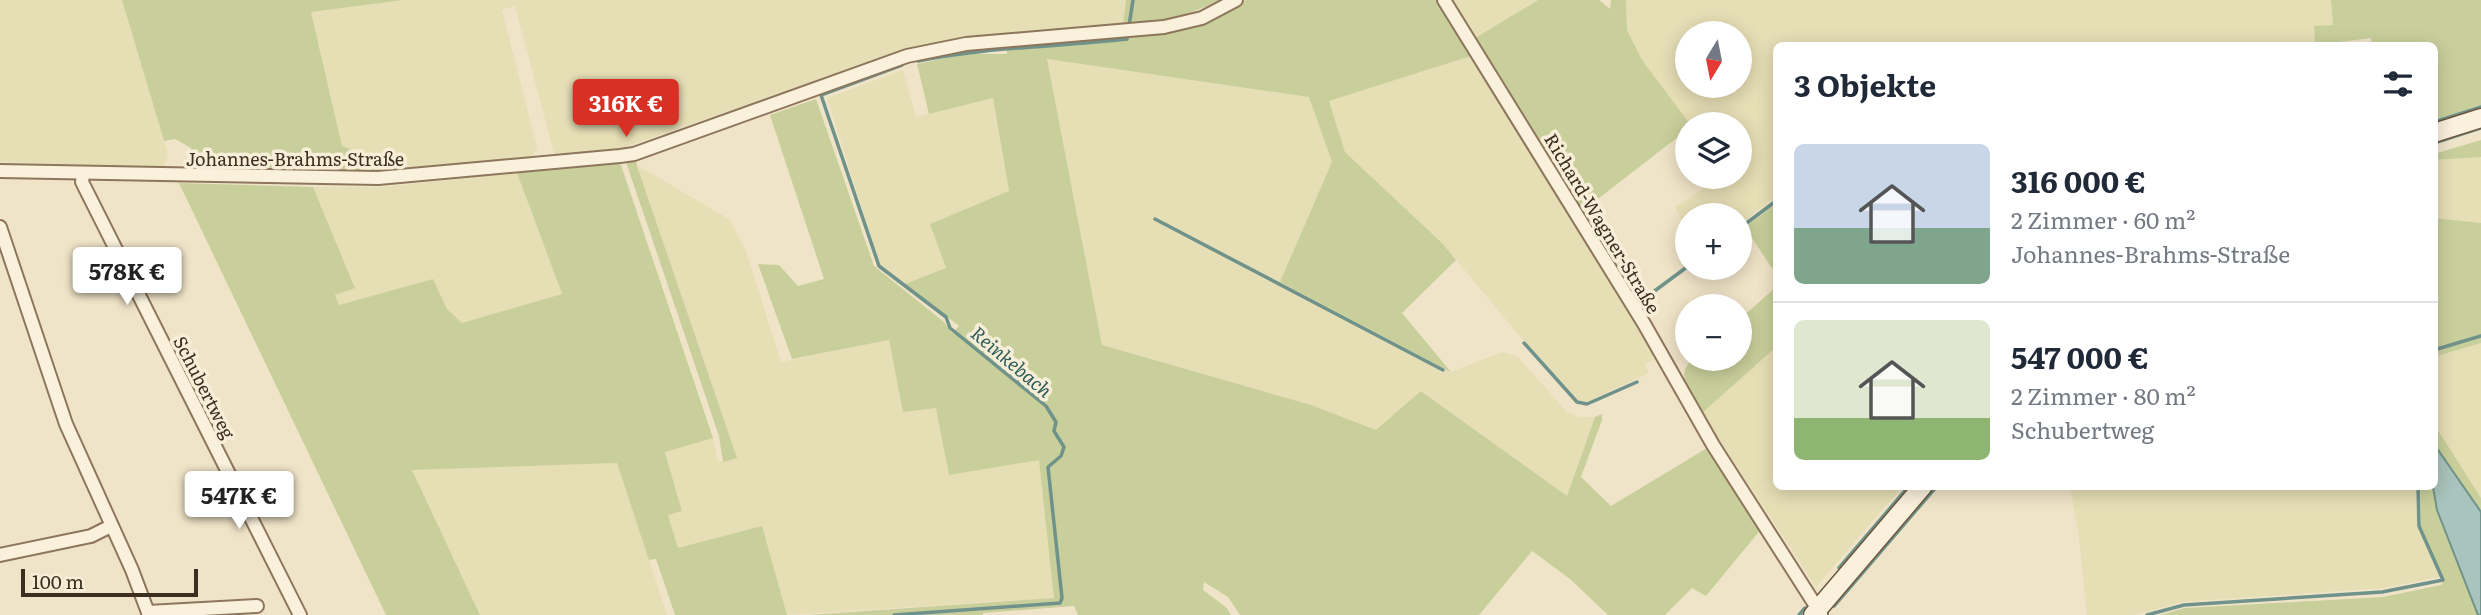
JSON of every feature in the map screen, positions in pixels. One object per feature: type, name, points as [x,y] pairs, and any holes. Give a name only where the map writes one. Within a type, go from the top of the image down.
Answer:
[{"type":"main road","points":[[2438,132],[2481,118]]},
{"type":"main road","points":[[1818,613],[1920,490]]},
{"type":"street","name":"Johannes-Brahms-Straße","points":[[0,171],[378,178],[620,156],[634,154],[907,56],[966,44],[1164,27],[1202,18],[1236,0]]},
{"type":"street","name":"Richard-Wagner-Straße","points":[[1444,0],[1643,321],[1713,444],[1818,613]]},
{"type":"street","name":"Schubertweg","points":[[83,173],[82,182],[300,615]]},
{"type":"street","points":[[0,227],[66,424],[149,613],[257,606]]},
{"type":"street","points":[[0,555],[91,536],[111,526]]},
{"type":"shaded area","points":[[0,0],[122,0],[168,155],[164,167],[0,162]]},
{"type":"shaded area","points":[[404,0],[1126,0],[1123,25],[965,37],[901,50],[625,147],[559,157],[554,153],[515,6],[502,10],[537,147],[532,158],[414,167],[395,165],[342,146],[311,12]]},
{"type":"shaded area","points":[[1452,0],[1538,0],[1475,38]]},
{"type":"shaded area","points":[[1626,0],[2331,0],[2333,26],[2315,27],[2315,42],[1773,42],[1773,198],[1752,215],[1752,203],[1681,203],[1703,189],[1752,189],[1752,112],[1681,112],[1642,60],[1627,30]]},
{"type":"shaded area","points":[[1471,56],[1657,358],[1645,364],[1649,373],[1586,402],[1578,400],[1523,340],[1443,244],[1345,152],[1329,101]]},
{"type":"shaded area","points":[[1047,59],[1309,97],[1333,162],[1280,282],[1451,372],[1502,352],[1518,357],[1567,412],[1579,417],[1595,417],[1567,496],[1422,391],[1376,430],[1311,405],[1102,345]]},
{"type":"shaded area","points":[[903,70],[916,117],[993,98],[1009,192],[930,224],[946,268],[905,284],[880,266],[827,98]]},
{"type":"shaded area","points":[[2481,157],[2481,223],[2438,218],[2438,160]]},
{"type":"shaded area","points":[[642,168],[729,219],[746,251],[781,362],[889,340],[903,412],[936,407],[1039,459],[1055,598],[787,615],[762,526],[678,549],[668,514],[682,510],[665,451],[713,438],[718,462],[736,458],[638,169]]},
{"type":"shaded area","points":[[517,173],[562,295],[462,323],[447,309],[433,280],[339,305],[335,295],[355,287],[313,187],[380,187]]},
{"type":"shaded area","points":[[2481,343],[2481,498],[2438,430],[2438,356]]},
{"type":"shaded area","points":[[1773,350],[1773,490],[1899,490],[1816,587],[1702,413]]},
{"type":"shaded area","points":[[618,463],[667,615],[480,615],[412,470]]},
{"type":"shaded area","points":[[2071,490],[2416,490],[2418,527],[2439,577],[2383,588],[2182,602],[2134,615],[2087,615],[2079,537]]},
{"type":"green space","points":[[122,0],[404,0],[311,12],[342,146],[395,165],[377,175],[195,171],[187,164],[191,148],[175,139],[164,141]]},
{"type":"green space","points":[[1126,0],[1220,0],[1173,17],[1123,25]]},
{"type":"green space","points":[[1246,0],[1437,0],[1471,56],[1329,101],[1345,152],[1443,244],[1456,260],[1402,313],[1451,372],[1280,282],[1332,162],[1309,97],[1047,59],[1102,345],[1311,405],[1376,430],[1421,391],[1567,496],[1595,417],[1602,414],[1581,477],[1611,506],[1707,448],[1762,528],[1706,596],[1692,588],[1665,615],[1608,615],[1570,579],[1532,551],[1479,615],[1240,615],[1228,597],[1204,582],[1203,590],[1226,607],[1231,615],[1078,615],[1074,606],[983,615],[807,615],[1054,598],[1039,460],[949,475],[936,408],[903,412],[889,340],[792,359],[758,264],[779,265],[798,286],[824,279],[770,115],[816,99],[874,266],[944,322],[952,333],[959,326],[905,284],[946,268],[930,224],[1009,191],[993,98],[929,114],[917,64],[964,54],[1007,54],[1006,45],[1207,22]]},
{"type":"green space","points":[[1538,0],[1599,0],[1610,9],[1611,0],[1626,0],[1627,30],[1642,60],[1681,112],[1675,112],[1675,139],[1581,212],[1475,38]]},
{"type":"green space","points":[[2331,0],[2481,0],[2481,105],[2438,119],[2438,42],[2372,42],[2371,38],[2315,42],[2314,26],[2333,25]]},
{"type":"green space","points":[[2481,140],[2481,157],[2438,160],[2438,153]]},
{"type":"green space","points":[[636,160],[737,458],[723,462],[719,436],[626,162]]},
{"type":"green space","points":[[615,162],[621,165],[713,438],[665,452],[682,511],[668,515],[678,548],[762,526],[787,615],[675,615],[656,559],[649,560],[617,463],[412,470],[480,615],[386,615],[179,183],[313,187],[355,288],[335,295],[339,305],[433,279],[447,309],[462,323],[562,294],[517,173]]},
{"type":"green space","points":[[1773,206],[1773,270],[1752,238],[1752,222]]},
{"type":"green space","points":[[2438,218],[2481,223],[2481,343],[2438,356]]},
{"type":"green space","points":[[1773,290],[1773,350],[1752,368],[1752,308]]},
{"type":"green space","points":[[1749,371],[1702,413],[1686,385],[1685,372]]},
{"type":"green space","points":[[2438,430],[2481,498],[2481,512],[2438,450]]},
{"type":"green space","points":[[2420,490],[2434,490],[2437,510],[2478,615],[2160,615],[2185,608],[2383,597],[2441,585],[2444,580],[2421,526]]},
{"type":"water","points":[[2438,450],[2481,512],[2481,615],[2478,615],[2437,510],[2434,490],[2438,490]]},
{"type":"waterway","points":[[918,61],[996,50],[1127,39],[1133,0]]},
{"type":"waterway","name":"Reinkebach","points":[[894,615],[1060,603],[1062,598],[1048,467],[1061,456],[1064,447],[1054,431],[1056,422],[1046,406],[950,328],[946,317],[879,266],[821,95],[902,65]]},
{"type":"waterway","points":[[2438,121],[2481,107]]},
{"type":"waterway","points":[[2438,142],[2481,128]]},
{"type":"waterway","points":[[1752,219],[1773,203]]},
{"type":"waterway","points":[[1155,219],[1443,370]]},
{"type":"waterway","points":[[1641,301],[1675,276]]},
{"type":"waterway","points":[[2438,349],[2481,336]]},
{"type":"waterway","points":[[1524,343],[1577,402],[1587,404],[1637,382]]},
{"type":"waterway","points":[[1839,568],[1906,490]]},
{"type":"waterway","points":[[1834,606],[1934,490]]},
{"type":"waterway","points":[[2147,615],[2184,605],[2382,592],[2443,580],[2419,526],[2418,490]]},
{"type":"waterway","points":[[1799,615],[1805,608]]}]
